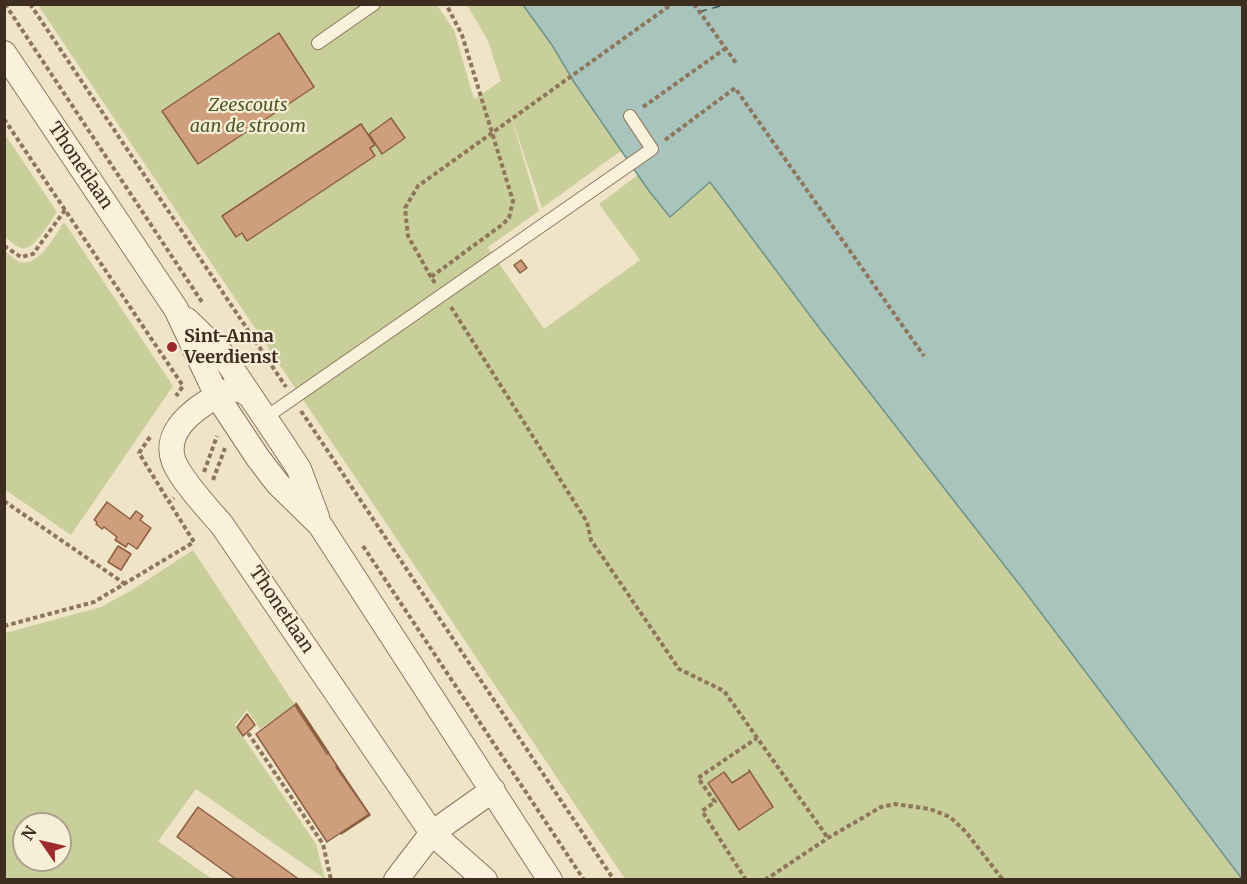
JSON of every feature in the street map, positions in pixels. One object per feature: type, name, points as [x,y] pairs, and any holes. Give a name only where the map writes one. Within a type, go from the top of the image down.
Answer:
[{"type":"street","name":"Thonetlaan","points":[[4,53],[176,309],[217,396],[278,484],[320,525],[550,879]]},
{"type":"street","name":"Thonetlaan","points":[[176,309],[222,354],[265,418],[299,469],[320,525]]},
{"type":"street","name":"Thonetlaan","points":[[250,396],[243,391],[232,389],[195,410],[178,428],[172,444],[174,461],[222,525],[432,833],[485,879]]},
{"type":"street","points":[[396,879],[432,833],[493,790]]},
{"type":"lane","points":[[318,43],[374,4]]},
{"type":"lane","points":[[265,418],[652,149],[630,116]]},
{"type":"path","points":[[30,4],[614,879]]},
{"type":"path","points":[[431,277],[509,218],[513,201],[462,35],[446,4]]},
{"type":"path","points":[[672,4],[542,100],[418,186],[405,208],[408,236],[431,277],[587,522],[591,540],[679,669],[724,691],[828,838]]},
{"type":"path","points":[[694,4],[736,63]]},
{"type":"path","points":[[630,116],[726,48]]},
{"type":"path","points":[[652,149],[735,88],[924,356]]},
{"type":"path","points":[[4,119],[183,386],[170,405]]},
{"type":"path","points":[[4,246],[21,257],[33,254],[65,210]]},
{"type":"path","points":[[169,502],[205,471],[217,436],[235,422]]},
{"type":"path","points":[[4,626],[94,602],[194,542],[139,453],[152,434]]},
{"type":"path","points":[[4,501],[125,584]]},
{"type":"path","points":[[248,733],[323,844],[331,879]]},
{"type":"path","points":[[746,879],[702,811],[715,802],[698,778],[757,738]]},
{"type":"path","points":[[765,879],[880,807],[895,804],[930,809],[950,817],[966,832],[1003,879]]},
{"type":"green space","name":"Zeescouts aan de stroom","points":[[38,5],[437,5],[454,30],[474,99],[501,81],[488,41],[467,5],[523,5],[622,150],[542,208],[510,113],[539,211],[488,247],[544,329],[640,260],[599,204],[638,175],[649,191],[710,182],[820,329],[1026,593],[1241,879],[625,879]]},
{"type":"green space","points":[[4,133],[57,212],[36,241],[26,248],[19,247],[5,237]]},
{"type":"green space","points":[[64,222],[173,386],[71,535],[4,489],[5,251],[20,262],[34,260],[52,241]]},
{"type":"green space","points":[[193,550],[295,705],[260,729],[247,710],[235,725],[316,844],[325,879],[196,789],[158,841],[212,879],[5,880],[5,633],[101,607],[132,590]]},
{"type":"water","points":[[523,5],[1242,5],[1242,879],[1026,593],[820,329],[710,182],[670,217],[649,191]]},
{"type":"building","points":[[279,33],[314,87],[198,164],[162,111]]},
{"type":"building","points":[[391,118],[405,138],[382,154],[369,134]]},
{"type":"building","points":[[361,124],[375,145],[370,148],[375,156],[247,241],[242,233],[236,237],[222,216]]},
{"type":"building","points":[[521,260],[527,268],[520,273],[514,265]]},
{"type":"building","points":[[107,502],[130,519],[136,511],[143,516],[140,520],[151,528],[137,549],[128,543],[126,547],[115,540],[117,537],[104,527],[102,529],[96,524],[94,520]]},
{"type":"building","points":[[118,546],[131,554],[121,570],[108,562]]},
{"type":"building","points":[[296,703],[329,753],[327,754],[296,707]]},
{"type":"building","points":[[296,704],[369,814],[327,842],[256,734]]},
{"type":"building","points":[[247,714],[255,725],[243,736],[237,727]]},
{"type":"building","points":[[337,766],[370,815],[341,834],[369,814]]},
{"type":"building","points":[[749,770],[773,807],[739,830],[708,783],[724,772],[732,783]]},
{"type":"building","points":[[198,807],[300,880],[237,880],[177,837]]},
{"type":"ferry route","points":[[699,12],[727,4]]},
{"type":"place","name":"Sint-Anna Veerdienst","points":[[172,347]]}]
